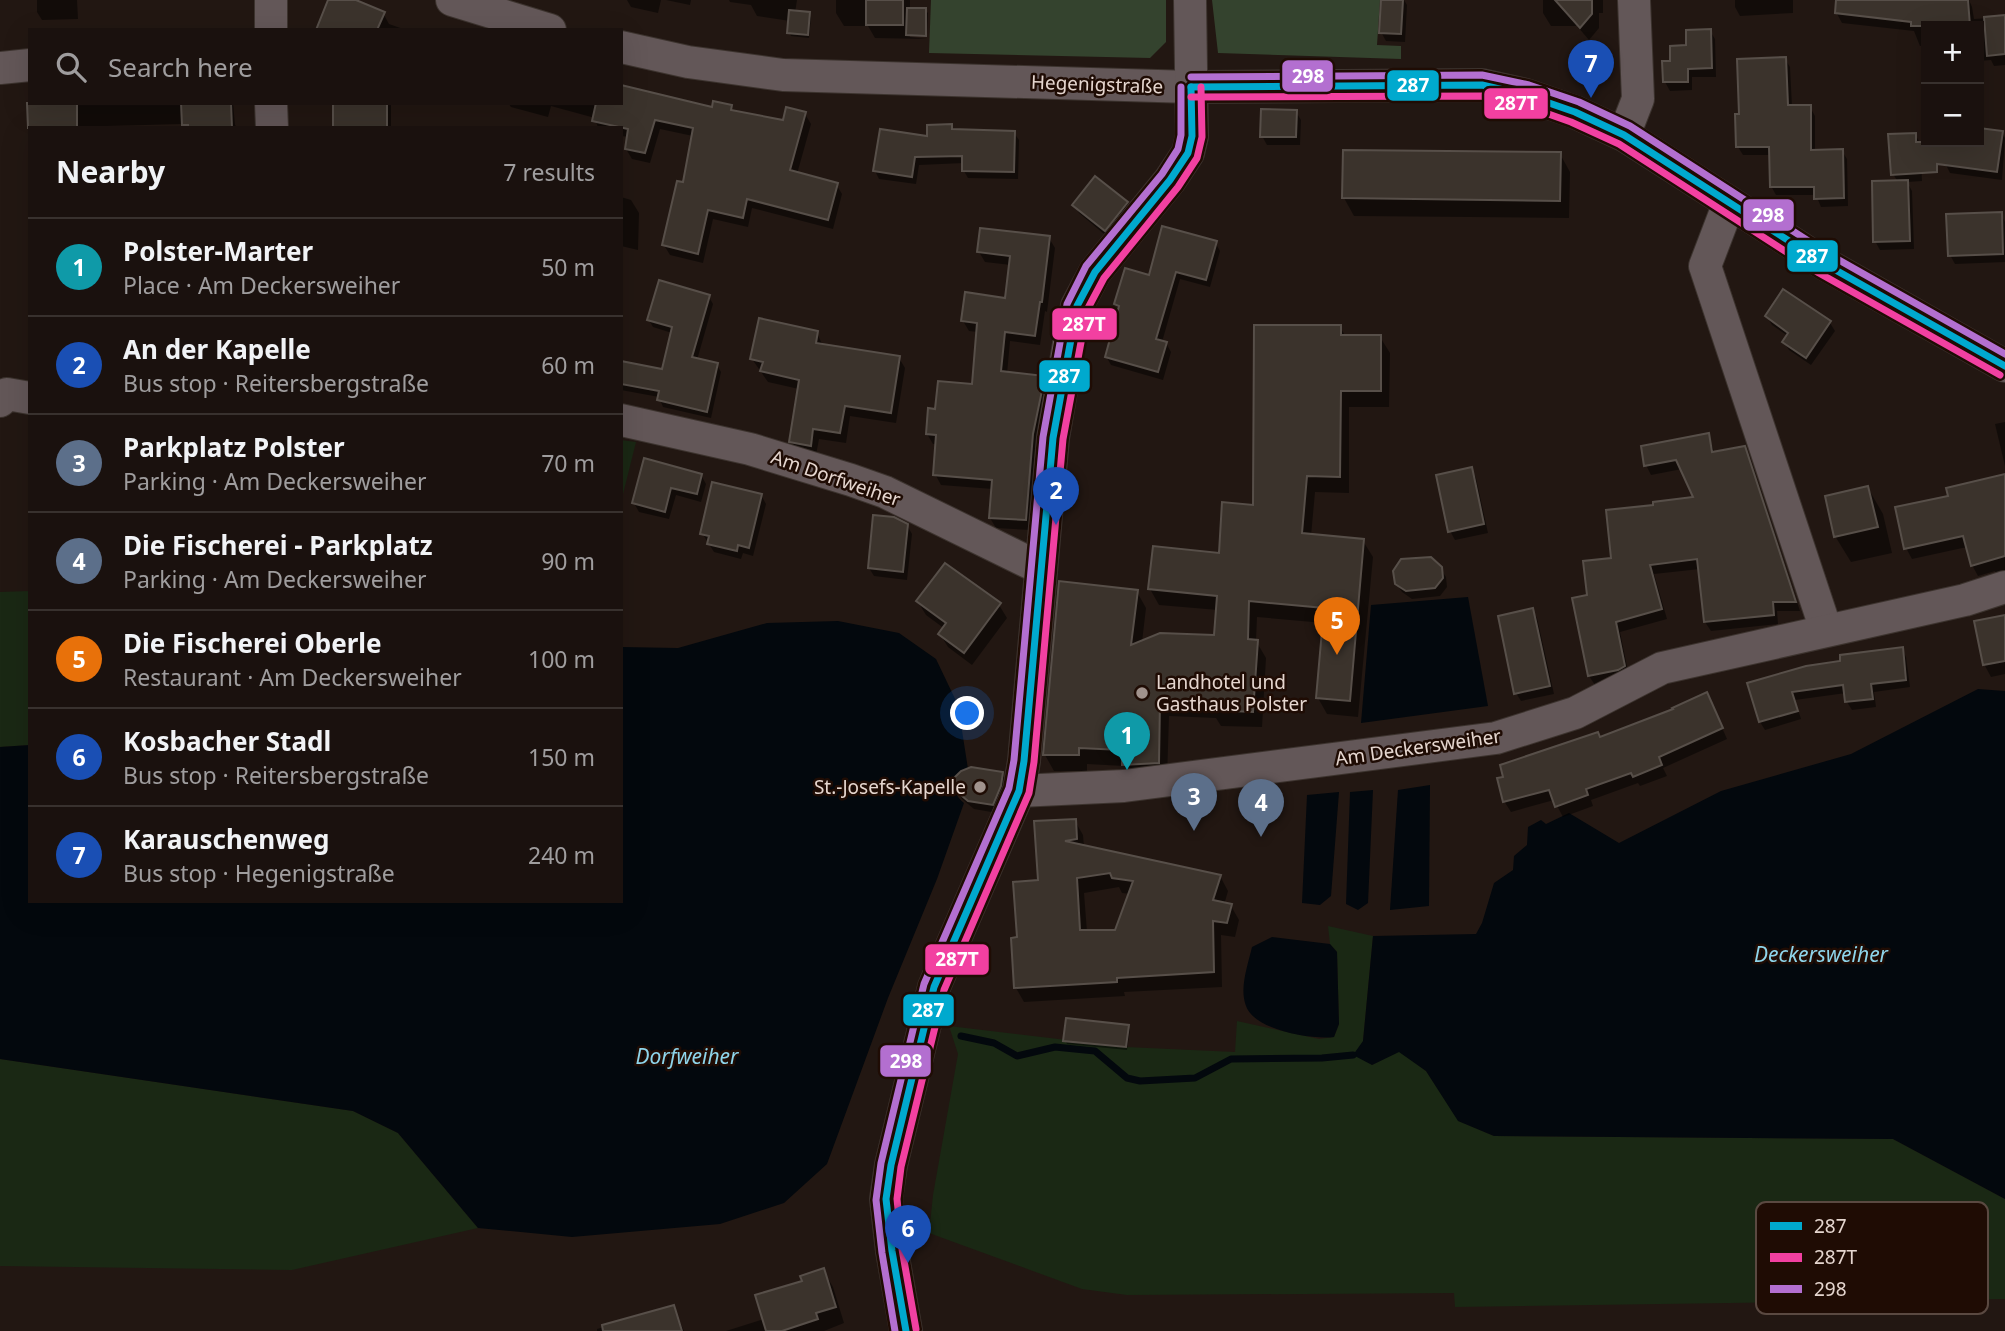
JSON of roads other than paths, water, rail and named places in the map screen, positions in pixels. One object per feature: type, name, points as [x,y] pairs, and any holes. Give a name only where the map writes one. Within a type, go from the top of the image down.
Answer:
[{"type":"street","points":[[271,0],[271,28]]},
{"type":"street","points":[[452,0],[543,28]]},
{"type":"street","points":[[906,1331],[886,1199],[891,1165],[934,987],[1019,791],[1054,438],[1077,306],[1095,272],[1170,180],[1188,153],[1192,136],[1190,0]]},
{"type":"street","points":[[1624,135],[1638,99],[1634,0]]},
{"type":"street","name":"Hegenigstraße","points":[[623,47],[688,62],[783,75],[1191,87],[1482,85],[1526,94],[1575,112],[1624,135],[1825,264],[2005,366]]},
{"type":"street","points":[[0,68],[28,65]]},
{"type":"street","points":[[271,105],[272,126]]},
{"type":"street","points":[[1729,203],[1705,266],[1826,630]]},
{"type":"street","name":"Am Dorfweiher","points":[[623,419],[725,442],[885,492],[1040,568]]},
{"type":"street","name":"Am Deckersweiher","points":[[1019,791],[1124,786],[1496,738],[1575,713],[1662,668],[1965,600],[2005,587]]},
{"type":"water","points":[[1468,597],[1488,706],[1361,723],[1371,605]]},
{"type":"water","name":"Dorfweiher","points":[[838,621],[899,633],[936,659],[958,705],[968,769],[958,773],[955,790],[964,803],[827,1164],[784,1203],[720,1224],[572,1237],[478,1228],[398,1133],[353,1111],[0,1059],[0,747],[28,745],[28,903],[623,903],[623,647],[678,648],[767,623]]},
{"type":"water","name":"Deckersweiher","points":[[1978,689],[2005,691],[2005,1199],[1893,1139],[1494,1136],[1458,1121],[1426,1071],[1399,1052],[1372,1065],[1353,1055],[1363,1041],[1373,936],[1476,934],[1494,883],[1513,870],[1514,856],[1527,845],[1528,827],[1541,820],[1546,824],[1569,813],[1619,843],[1721,791],[1851,754]]},
{"type":"water","points":[[1430,785],[1429,906],[1390,910],[1398,790]]},
{"type":"water","points":[[1373,790],[1368,903],[1358,910],[1346,904],[1350,792]]},
{"type":"water","points":[[1339,792],[1331,896],[1320,905],[1302,903],[1307,795]]},
{"type":"water","points":[[1272,937],[1330,944],[1337,952],[1339,1024],[1334,1037],[1312,1037],[1285,1032],[1260,1021],[1246,1006],[1244,984],[1252,947]]},
{"type":"waterway","points":[[961,1036],[994,1043],[1017,1056],[1055,1047],[1095,1051],[1127,1078],[1140,1081],[1195,1078],[1231,1059],[1353,1055]]},
{"type":"place","name":"Karauschenweg","points":[[1591,98]]},
{"type":"place","name":"An der Kapelle","points":[[1056,525]]},
{"type":"place","name":"Die Fischerei Oberle","points":[[1337,655]]},
{"type":"place","name":"Landhotel und Gasthaus Polster","points":[[1142,693]]},
{"type":"place","name":"Polster-Marter","points":[[1127,770]]},
{"type":"place","name":"St.-Josefs-Kapelle","points":[[980,787]]},
{"type":"place","name":"Parkplatz Polster","points":[[1194,831]]},
{"type":"place","name":"Die Fischerei - Parkplatz","points":[[1261,837]]},
{"type":"place","name":"Kosbacher Stadl","points":[[908,1263]]}]
